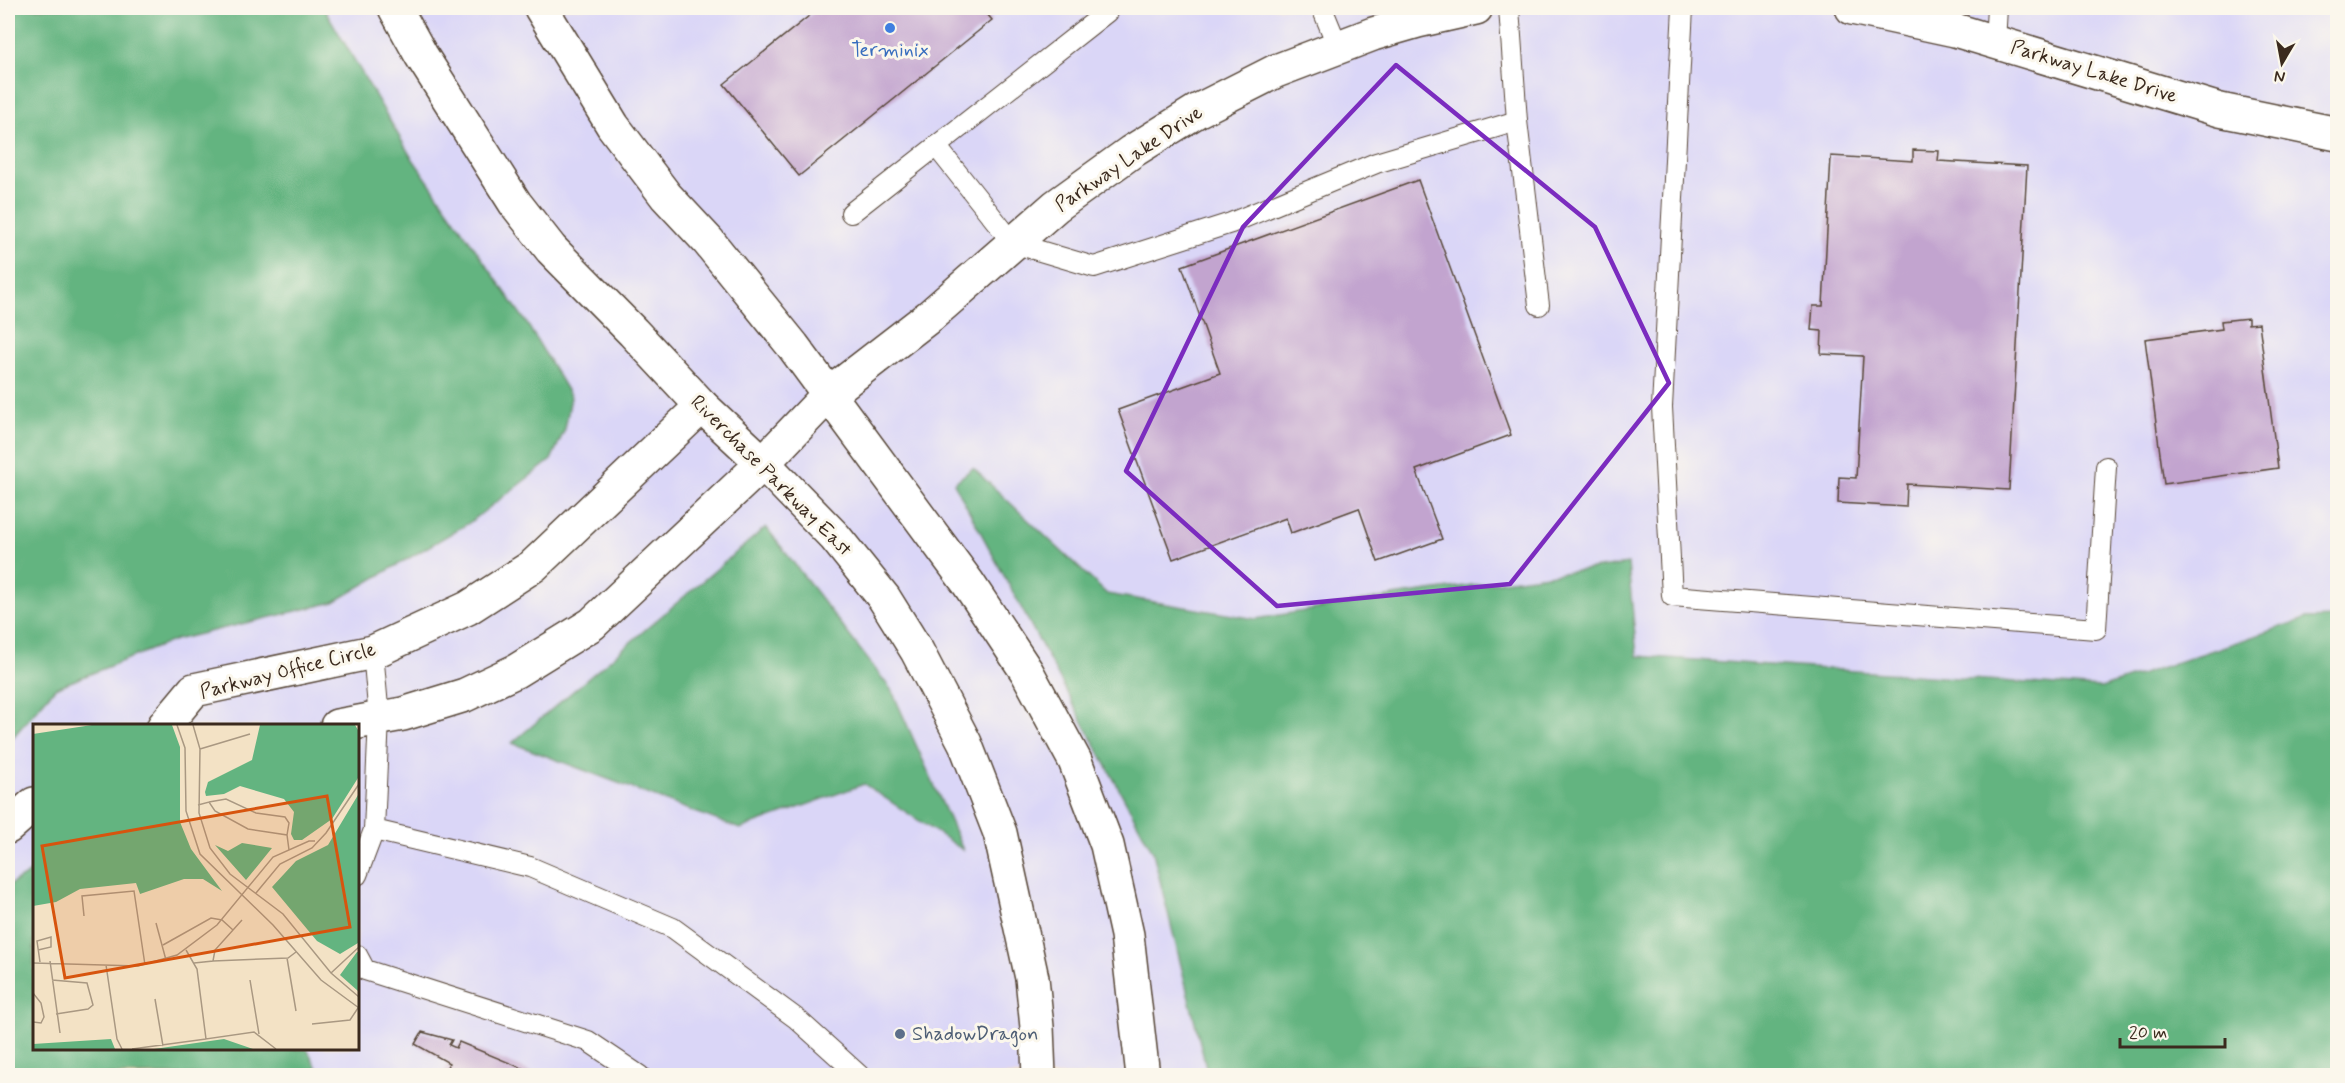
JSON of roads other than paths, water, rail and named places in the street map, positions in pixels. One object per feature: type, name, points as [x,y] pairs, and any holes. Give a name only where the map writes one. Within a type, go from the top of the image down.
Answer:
[{"type":"street","name":"Riverchase Parkway East","points":[[395,8],[421,55],[514,203],[551,249],[702,406],[763,463],[835,537],[884,598],[927,669],[965,743],[1000,833],[1032,978],[1039,1076]]},
{"type":"street","points":[[541,8],[613,126],[666,196],[715,250],[793,346],[968,583],[1027,672],[1075,761],[1107,845],[1127,935],[1143,1076]]},
{"type":"street","name":"Parkway Lake Drive","points":[[829,394],[930,316],[1056,206],[1131,152],[1197,111],[1276,71],[1338,47],[1418,21],[1476,8]]},
{"type":"street","name":"Parkway Lake Drive","points":[[1852,8],[1955,30],[2220,110],[2337,134]]},
{"type":"street","points":[[348,724],[403,714],[465,695],[516,671],[592,624],[763,463],[829,394]]},
{"type":"street","name":"Parkway Office Circle","points":[[166,724],[194,690],[373,652],[468,608],[533,566],[702,406]]},
{"type":"street","points":[[8,827],[33,805]]},
{"type":"lane","points":[[851,213],[1107,12],[1109,8]]},
{"type":"lane","points":[[1322,8],[1338,47]]},
{"type":"lane","points":[[1509,8],[1516,121],[1539,305]]},
{"type":"lane","points":[[1683,8],[1662,407],[1672,596],[2096,629],[2106,467]]},
{"type":"lane","points":[[1995,42],[1997,8]]},
{"type":"lane","points":[[936,146],[1013,243],[1094,267],[1231,223],[1376,163],[1516,121]]},
{"type":"lane","points":[[358,872],[374,830],[379,718],[373,652]]},
{"type":"lane","points":[[374,830],[530,867],[673,928],[797,1019],[860,1076]]},
{"type":"lane","points":[[358,957],[365,970],[588,1041],[640,1076]]},
{"type":"place","name":"Terminix","points":[[890,28]]},
{"type":"place","name":"ShadowDragon","points":[[900,1034]]}]
